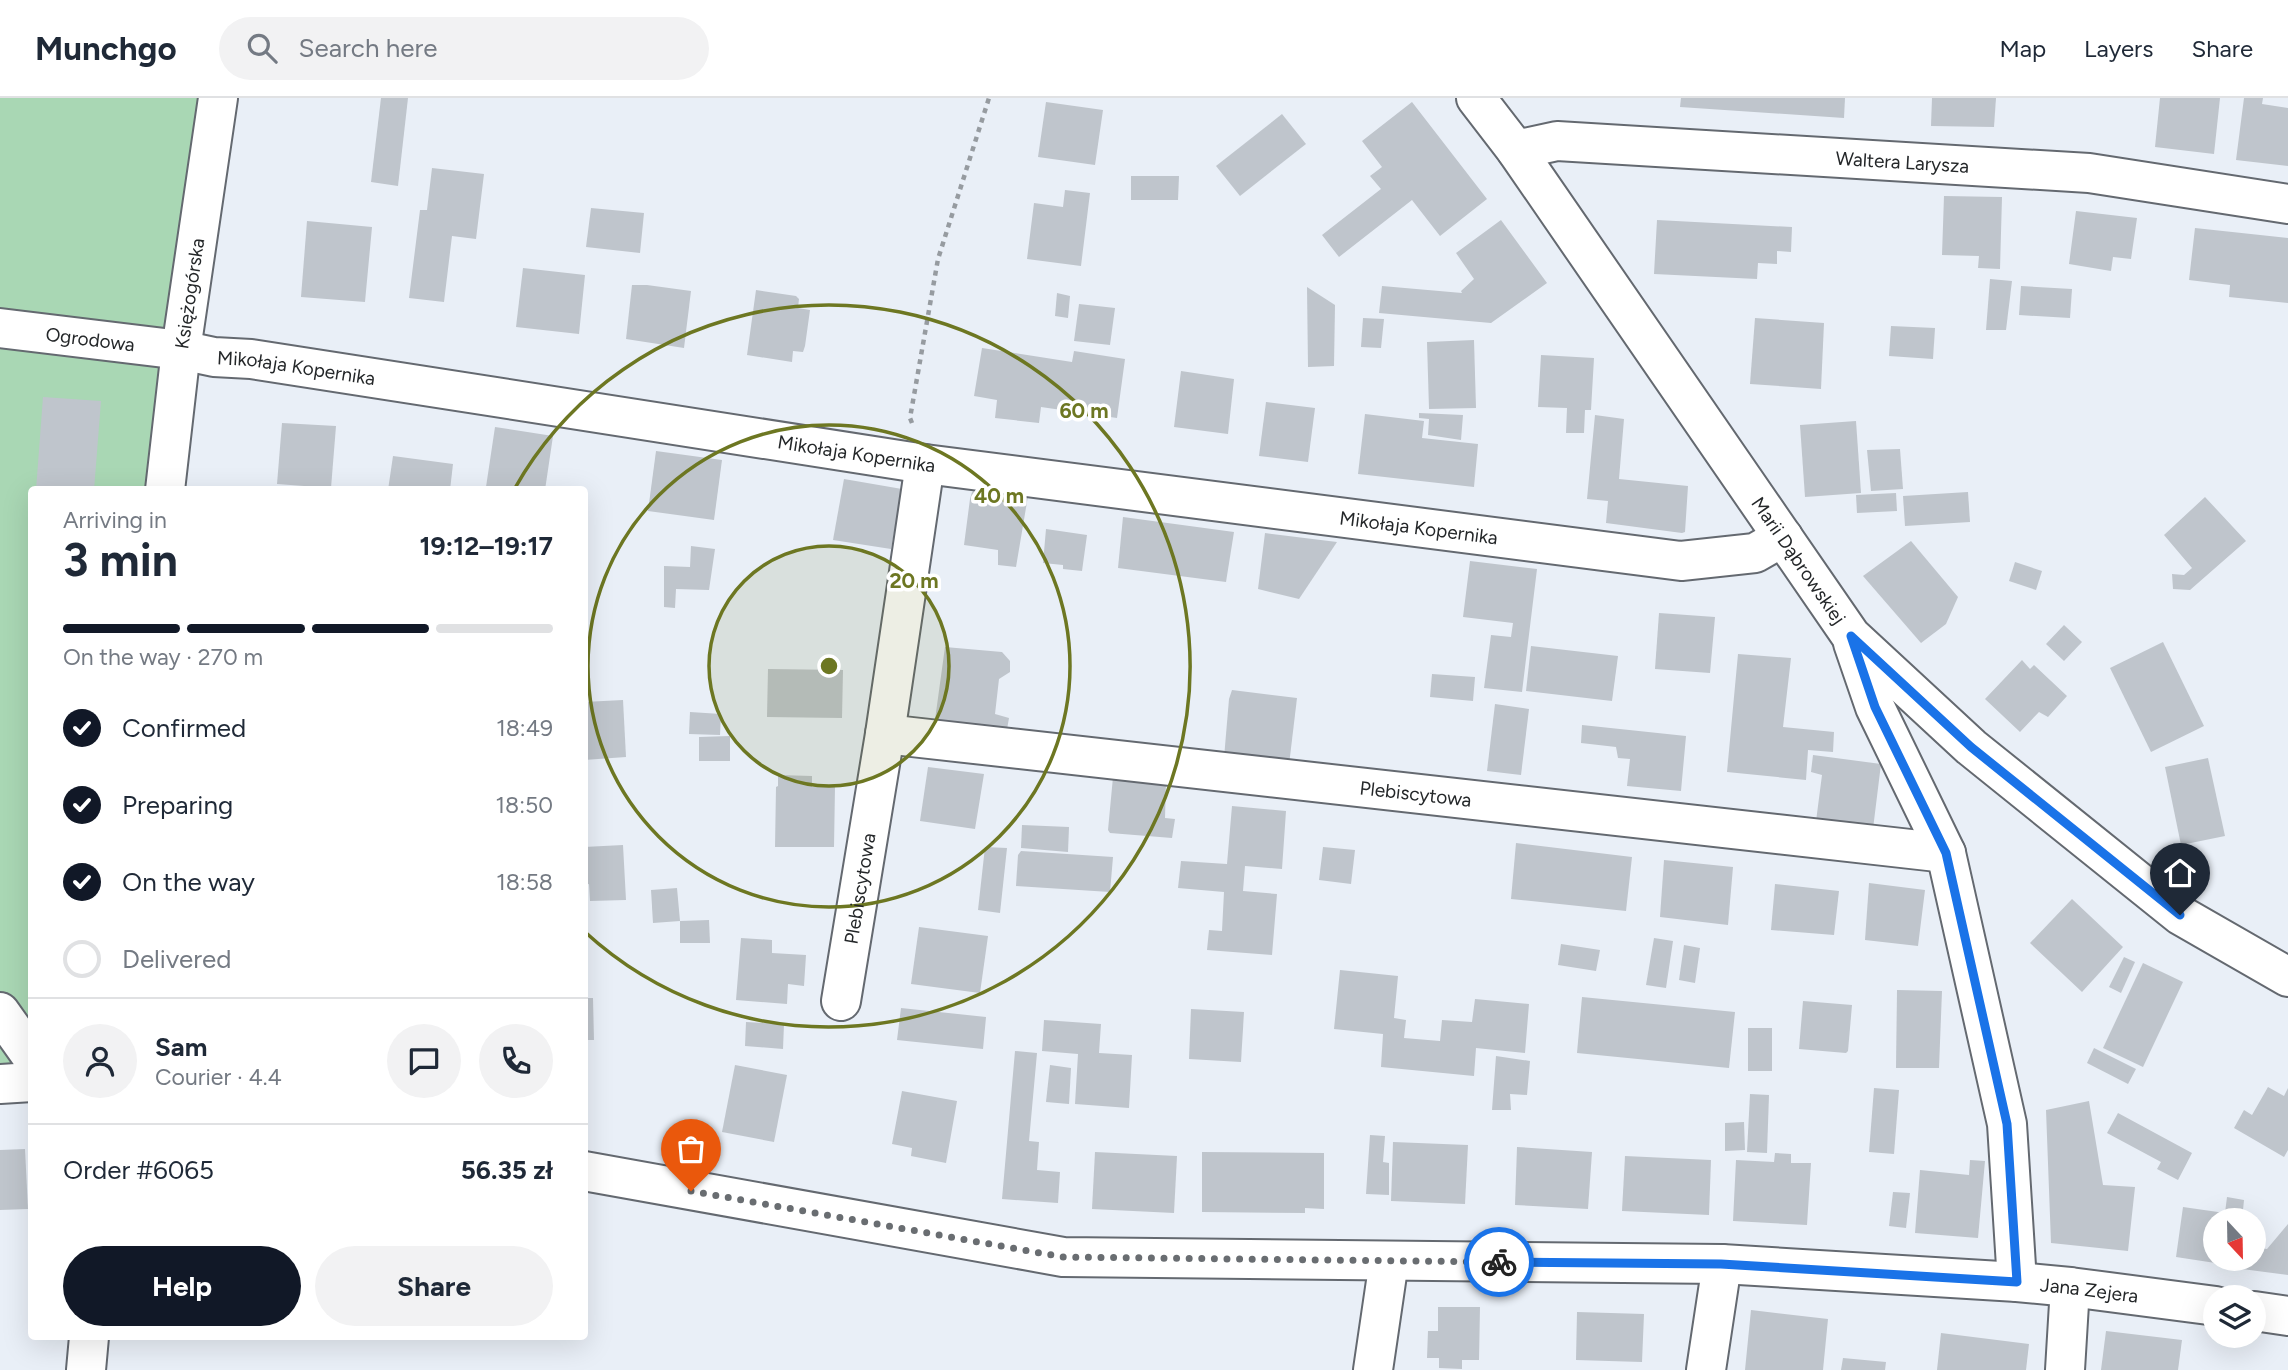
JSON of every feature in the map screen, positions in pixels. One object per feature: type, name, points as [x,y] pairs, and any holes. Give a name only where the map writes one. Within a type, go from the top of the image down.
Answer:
[{"type":"street","name":"Księżogórska","points":[[165,486],[181,350],[218,98]]},
{"type":"street","name":"Marii Dąbrowskiej","points":[[1476,98],[1516,150],[1851,636],[1971,747],[2180,915],[2288,977]]},
{"type":"street","name":"Waltera Larysza","points":[[1516,150],[1557,141],[2089,173],[2288,204]]},
{"type":"street","name":"Ogrodowa","points":[[0,328],[181,350]]},
{"type":"street","name":"Mikołaja Kopernika","points":[[181,350],[925,464],[1681,561],[1755,552],[1783,537]]},
{"type":"street","name":"Plebiscytowa","points":[[841,1001],[885,734],[925,464]]},
{"type":"street","points":[[1851,636],[1875,707],[1946,853],[2007,1124],[2017,1282]]},
{"type":"street","name":"Plebiscytowa","points":[[885,734],[1946,853]]},
{"type":"street","points":[[0,1012],[28,1051]]},
{"type":"street","points":[[0,1084],[28,1082]]},
{"type":"street","name":"Jana Zejera","points":[[588,1172],[1063,1257],[1721,1264],[2017,1282],[2203,1304]]},
{"type":"street","points":[[1373,1370],[1389,1261]]},
{"type":"street","points":[[1706,1370],[1721,1264]]},
{"type":"street","points":[[2066,1370],[2070,1287]]},
{"type":"street","points":[[2266,1313],[2288,1316]]},
{"type":"street","points":[[86,1370],[89,1340]]},
{"type":"path","points":[[925,464],[910,418],[938,259],[989,98]]},
{"type":"green space","points":[[0,98],[201,98],[151,486],[28,486],[28,1066],[5,1070],[0,1063]]},
{"type":"building","points":[[381,98],[408,98],[398,186],[371,182]]},
{"type":"building","points":[[1681,98],[1845,98],[1844,118],[1680,107]]},
{"type":"building","points":[[1932,98],[1996,98],[1994,127],[1931,126]]},
{"type":"building","points":[[2160,98],[2220,98],[2214,154],[2155,147]]},
{"type":"building","points":[[2244,98],[2263,98],[2262,104],[2288,108],[2288,166],[2236,160]]},
{"type":"building","points":[[1046,102],[1103,110],[1095,165],[1038,157]]},
{"type":"building","points":[[1412,102],[1487,199],[1440,236],[1412,200],[1339,257],[1322,235],[1381,189],[1370,176],[1382,167],[1362,141]]},
{"type":"building","points":[[1282,114],[1306,144],[1240,196],[1216,166]]},
{"type":"building","points":[[432,168],[484,174],[476,239],[452,236],[444,302],[409,298],[420,210],[427,210]]},
{"type":"building","points":[[1131,176],[1179,176],[1178,200],[1131,200]]},
{"type":"building","points":[[1065,190],[1090,193],[1081,266],[1027,259],[1034,203],[1063,207]]},
{"type":"building","points":[[1944,196],[2002,197],[2000,269],[1978,268],[1979,256],[1942,255]]},
{"type":"building","points":[[591,208],[644,213],[640,253],[586,247]]},
{"type":"building","points":[[2076,211],[2137,218],[2131,259],[2113,257],[2111,271],[2069,264]]},
{"type":"building","points":[[1501,220],[1547,283],[1491,323],[1379,313],[1382,286],[1462,293],[1474,279],[1456,253]]},
{"type":"building","points":[[1657,220],[1792,227],[1791,252],[1777,251],[1777,264],[1758,263],[1757,279],[1654,274]]},
{"type":"building","points":[[307,221],[372,227],[365,302],[301,297]]},
{"type":"building","points":[[2195,228],[2288,238],[2288,303],[2229,297],[2230,285],[2189,280]]},
{"type":"building","points":[[523,268],[585,275],[579,334],[516,327]]},
{"type":"building","points":[[1990,279],[2012,281],[2006,330],[1986,330]]},
{"type":"building","points":[[632,285],[691,291],[684,348],[626,339]]},
{"type":"building","points":[[2021,286],[2072,289],[2070,318],[2019,315]]},
{"type":"building","points":[[1307,287],[1335,305],[1334,366],[1308,367]]},
{"type":"building","points":[[756,290],[796,296],[799,299],[798,308],[810,310],[803,352],[793,351],[792,362],[747,355]]},
{"type":"building","points":[[1057,293],[1070,296],[1068,318],[1055,316]]},
{"type":"building","points":[[1079,304],[1115,308],[1110,345],[1074,341]]},
{"type":"building","points":[[1363,318],[1384,319],[1381,348],[1361,347]]},
{"type":"building","points":[[1755,318],[1824,323],[1821,389],[1750,384]]},
{"type":"building","points":[[1891,326],[1935,328],[1933,359],[1889,356]]},
{"type":"building","points":[[1474,340],[1476,408],[1429,409],[1427,342]]},
{"type":"building","points":[[982,348],[1072,362],[1074,351],[1125,359],[1117,418],[1041,407],[1039,423],[995,418],[997,400],[974,396]]},
{"type":"building","points":[[1541,355],[1594,358],[1591,410],[1585,410],[1584,433],[1566,433],[1567,408],[1538,407]]},
{"type":"building","points":[[1181,371],[1234,379],[1228,434],[1174,427]]},
{"type":"building","points":[[43,397],[101,401],[94,486],[36,486]]},
{"type":"building","points":[[1266,402],[1315,408],[1308,462],[1259,456]]},
{"type":"building","points":[[1419,413],[1463,415],[1461,440],[1428,435],[1429,419],[1419,418]]},
{"type":"building","points":[[1365,414],[1424,421],[1422,438],[1478,444],[1474,487],[1358,474]]},
{"type":"building","points":[[1595,415],[1624,419],[1619,479],[1688,486],[1685,532],[1606,523],[1608,501],[1587,499]]},
{"type":"building","points":[[1856,421],[1861,493],[1805,497],[1800,425]]},
{"type":"building","points":[[282,423],[336,426],[331,486],[277,484]]},
{"type":"building","points":[[495,427],[553,436],[546,486],[486,486]]},
{"type":"building","points":[[1900,449],[1903,489],[1871,491],[1867,450]]},
{"type":"building","points":[[656,451],[722,460],[714,520],[648,511]]},
{"type":"building","points":[[393,456],[453,464],[450,486],[389,486]]},
{"type":"building","points":[[844,479],[902,489],[891,549],[833,540]]},
{"type":"building","points":[[978,488],[1028,496],[1016,567],[998,565],[998,550],[964,545],[970,499],[972,492]]},
{"type":"building","points":[[1968,492],[1970,522],[1905,526],[1903,496]]},
{"type":"building","points":[[1896,493],[1897,511],[1857,513],[1856,495]]},
{"type":"building","points":[[2205,497],[2246,541],[2190,590],[2173,589],[2172,574],[2184,575],[2192,568],[2164,535]]},
{"type":"building","points":[[1123,517],[1234,532],[1226,582],[1118,568]]},
{"type":"building","points":[[1046,529],[1087,535],[1082,571],[1043,563]]},
{"type":"building","points":[[1265,533],[1337,542],[1299,599],[1258,589]]},
{"type":"building","points":[[1911,541],[1958,597],[1946,624],[1921,643],[1863,576]]},
{"type":"building","points":[[691,546],[715,549],[709,590],[676,589],[675,608],[664,607],[664,566],[690,567]]},
{"type":"building","points":[[1470,561],[1537,569],[1522,692],[1484,688],[1491,635],[1511,637],[1513,623],[1463,617]]},
{"type":"building","points":[[2015,562],[2042,571],[2036,590],[2009,581]]},
{"type":"building","points":[[1659,613],[1715,617],[1710,673],[1655,669]]},
{"type":"building","points":[[2064,625],[2082,642],[2064,661],[2046,644]]},
{"type":"building","points":[[2163,642],[2204,726],[2151,752],[2110,668]]},
{"type":"building","points":[[1531,646],[1618,656],[1612,701],[1526,691]]},
{"type":"building","points":[[945,647],[1002,652],[1010,661],[1010,672],[999,679],[995,714],[1009,718],[1006,735],[934,727]]},
{"type":"building","points":[[1738,654],[1791,658],[1783,727],[1834,732],[1833,752],[1808,750],[1806,780],[1727,772]]},
{"type":"building","points":[[2022,660],[2030,669],[2034,665],[2067,696],[2048,717],[2039,712],[2020,732],[1985,699]]},
{"type":"building","points":[[768,669],[843,670],[842,718],[767,717]]},
{"type":"building","points":[[1432,674],[1475,677],[1473,701],[1430,697]]},
{"type":"building","points":[[1232,690],[1297,698],[1289,765],[1224,758]]},
{"type":"building","points":[[623,700],[626,757],[588,760],[588,702]]},
{"type":"building","points":[[1495,704],[1529,709],[1521,775],[1487,771]]},
{"type":"building","points":[[690,712],[721,714],[720,735],[689,734]]},
{"type":"building","points":[[1582,725],[1686,736],[1681,791],[1627,786],[1630,759],[1618,758],[1616,747],[1581,743]]},
{"type":"building","points":[[730,736],[730,761],[699,761],[699,737]]},
{"type":"building","points":[[1813,755],[1881,764],[1872,837],[1815,829],[1822,775],[1811,772]]},
{"type":"building","points":[[2208,758],[2225,836],[2181,845],[2165,767]]},
{"type":"building","points":[[928,767],[984,774],[975,829],[920,821]]},
{"type":"building","points":[[778,775],[812,776],[812,787],[835,787],[834,847],[775,847]]},
{"type":"building","points":[[1113,777],[1166,782],[1165,818],[1175,819],[1172,838],[1110,833],[1108,830]]},
{"type":"building","points":[[1232,806],[1286,811],[1282,869],[1245,866],[1243,891],[1277,894],[1272,955],[1207,950],[1209,930],[1222,931],[1224,892],[1178,888],[1181,861],[1227,864]]},
{"type":"building","points":[[1022,825],[1069,827],[1068,852],[1021,848]]},
{"type":"building","points":[[1516,843],[1632,857],[1626,911],[1511,899]]},
{"type":"building","points":[[623,845],[626,900],[590,901],[588,847]]},
{"type":"building","points":[[985,847],[1007,848],[1000,913],[978,910]]},
{"type":"building","points":[[1323,847],[1355,850],[1351,884],[1319,880]]},
{"type":"building","points":[[1021,851],[1113,857],[1110,892],[1016,886],[1018,855]]},
{"type":"building","points":[[1664,860],[1733,867],[1728,925],[1660,917]]},
{"type":"building","points":[[1869,883],[1925,890],[1918,946],[1865,940]]},
{"type":"building","points":[[1775,884],[1839,891],[1834,935],[1771,930]]},
{"type":"building","points":[[677,888],[680,921],[653,923],[651,890]]},
{"type":"building","points":[[2072,899],[2123,947],[2082,992],[2030,943]]},
{"type":"building","points":[[709,920],[710,943],[680,943],[680,921]]},
{"type":"building","points":[[919,927],[988,936],[980,993],[911,984]]},
{"type":"building","points":[[741,938],[772,940],[772,953],[806,955],[804,986],[788,984],[787,1004],[736,1000]]},
{"type":"building","points":[[1654,938],[1673,941],[1666,988],[1646,985]]},
{"type":"building","points":[[1561,944],[1600,950],[1596,971],[1558,965]]},
{"type":"building","points":[[1684,945],[1700,948],[1695,983],[1679,980]]},
{"type":"building","points":[[2124,957],[2135,962],[2121,993],[2109,987]]},
{"type":"building","points":[[2143,963],[2183,982],[2143,1067],[2103,1048]]},
{"type":"building","points":[[1340,970],[1398,976],[1394,1018],[1406,1020],[1404,1038],[1440,1041],[1442,1020],[1472,1022],[1475,999],[1529,1004],[1525,1053],[1476,1048],[1474,1076],[1381,1067],[1383,1034],[1334,1029]]},
{"type":"building","points":[[1897,990],[1942,991],[1939,1068],[1896,1068]]},
{"type":"building","points":[[1582,997],[1735,1012],[1729,1068],[1577,1053]]},
{"type":"building","points":[[588,998],[593,998],[594,1040],[588,1040]]},
{"type":"building","points":[[1803,1001],[1852,1005],[1846,1053],[1799,1049]]},
{"type":"building","points":[[901,1008],[986,1017],[983,1049],[897,1040]]},
{"type":"building","points":[[1191,1009],[1244,1012],[1241,1062],[1189,1059]]},
{"type":"building","points":[[1044,1020],[1101,1024],[1099,1053],[1132,1055],[1129,1108],[1075,1104],[1078,1054],[1042,1051]]},
{"type":"building","points":[[746,1022],[784,1024],[783,1049],[745,1046]]},
{"type":"building","points":[[1748,1028],[1772,1028],[1772,1071],[1748,1071]]},
{"type":"building","points":[[2094,1048],[2136,1069],[2128,1084],[2087,1063]]},
{"type":"building","points":[[1015,1051],[1037,1053],[1029,1141],[1039,1142],[1037,1170],[1060,1172],[1058,1203],[1002,1199]]},
{"type":"building","points":[[1496,1056],[1530,1061],[1527,1095],[1510,1094],[1511,1110],[1492,1110]]},
{"type":"building","points":[[735,1065],[787,1075],[774,1142],[722,1132]]},
{"type":"building","points":[[1050,1065],[1071,1068],[1069,1104],[1046,1102]]},
{"type":"building","points":[[2268,1087],[2284,1096],[2288,1088],[2288,1150],[2284,1157],[2234,1128],[2244,1110],[2252,1115]]},
{"type":"building","points":[[1874,1088],[1899,1090],[1894,1154],[1869,1152]]},
{"type":"building","points":[[902,1091],[957,1101],[946,1163],[911,1156],[912,1148],[892,1144]]},
{"type":"building","points":[[1750,1094],[1769,1095],[1767,1153],[1747,1152]]},
{"type":"building","points":[[2089,1101],[2103,1185],[2135,1187],[2128,1251],[2051,1243],[2046,1110]]},
{"type":"building","points":[[2118,1113],[2192,1153],[2178,1180],[2157,1169],[2161,1162],[2107,1133]]},
{"type":"building","points":[[1744,1122],[1745,1150],[1725,1151],[1725,1123]]},
{"type":"building","points":[[1370,1135],[1385,1136],[1383,1162],[1389,1163],[1389,1195],[1366,1194]]},
{"type":"building","points":[[1393,1142],[1468,1145],[1465,1204],[1391,1201]]},
{"type":"building","points":[[1517,1147],[1592,1152],[1588,1209],[1515,1205]]},
{"type":"building","points":[[25,1149],[28,1209],[0,1210],[0,1150]]},
{"type":"building","points":[[1095,1152],[1177,1156],[1174,1213],[1092,1209]]},
{"type":"building","points":[[1202,1152],[1324,1153],[1324,1209],[1305,1208],[1305,1213],[1202,1212]]},
{"type":"building","points":[[1775,1153],[1791,1154],[1791,1163],[1811,1163],[1807,1225],[1733,1221],[1736,1160],[1774,1162]]},
{"type":"building","points":[[1625,1156],[1711,1160],[1709,1215],[1622,1211]]},
{"type":"building","points":[[1970,1160],[1985,1161],[1978,1238],[1915,1233],[1920,1170],[1969,1175]]},
{"type":"building","points":[[1893,1192],[1910,1193],[1906,1228],[1889,1226]]},
{"type":"building","points":[[2227,1197],[2244,1200],[2243,1208],[2226,1208]]},
{"type":"building","points":[[2183,1207],[2203,1210],[2203,1261],[2176,1257]]},
{"type":"building","points":[[2288,1224],[2288,1275],[2257,1271],[2266,1271],[2267,1249]]},
{"type":"building","points":[[1438,1307],[1480,1307],[1479,1360],[1462,1360],[1462,1369],[1439,1368],[1439,1358],[1427,1358],[1428,1331],[1438,1331]]},
{"type":"building","points":[[1751,1310],[1828,1319],[1823,1370],[1745,1370]]},
{"type":"building","points":[[1577,1312],[1644,1314],[1642,1362],[1576,1360]]},
{"type":"building","points":[[2106,1331],[2182,1340],[2178,1370],[2101,1370]]},
{"type":"building","points":[[1941,1333],[2029,1344],[2026,1370],[1937,1370]]},
{"type":"building","points":[[1843,1358],[1886,1362],[1885,1370],[1841,1370]]},
{"type":"way so far","points":[[691,1191],[1063,1257],[1499,1262]]},
{"type":"route","points":[[1499,1262],[1721,1264],[2017,1282],[2007,1124],[1946,853],[1875,707],[1851,636],[1971,747],[2180,915]]}]
